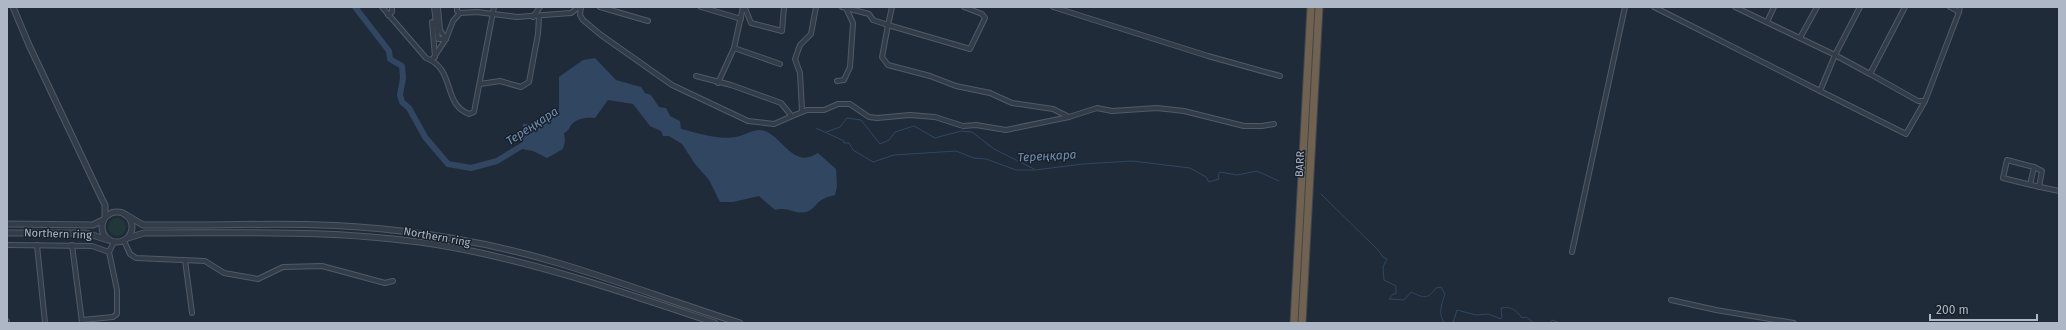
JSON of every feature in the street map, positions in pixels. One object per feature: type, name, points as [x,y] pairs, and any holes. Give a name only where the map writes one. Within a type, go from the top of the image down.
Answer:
[{"type":"highway","name":"BARR","points":[[1294,323],[1311,7]]},
{"type":"highway","name":"BARR","points":[[1302,323],[1319,7]]},
{"type":"street","points":[[13,7],[101,197],[104,205],[104,218],[101,231],[108,240],[114,242],[126,239]]},
{"type":"street","points":[[382,7],[426,58],[434,59]]},
{"type":"street","points":[[388,15],[392,12],[392,7]]},
{"type":"street","points":[[434,7],[438,28]]},
{"type":"street","points":[[438,7],[438,39],[446,39]]},
{"type":"street","points":[[457,7],[457,11],[460,13]]},
{"type":"street","points":[[438,28],[432,22],[434,59],[445,76],[454,104],[469,114],[474,112],[494,7]]},
{"type":"street","points":[[533,17],[540,7]]},
{"type":"street","points":[[600,7],[648,21]]},
{"type":"street","points":[[702,7],[741,19]]},
{"type":"street","points":[[718,83],[734,48],[744,7]]},
{"type":"street","points":[[744,7],[751,23],[782,31],[784,7]]},
{"type":"street","points":[[802,111],[800,73],[795,59],[800,45],[811,34],[816,7]]},
{"type":"street","points":[[844,7],[869,14],[873,20],[970,50],[985,18],[982,14],[964,7]]},
{"type":"street","points":[[837,81],[844,80],[850,67],[852,23],[844,7]]},
{"type":"street","points":[[892,7],[882,56],[888,66],[930,76],[956,86],[990,93],[1012,103],[1053,109],[1069,117]]},
{"type":"street","points":[[1053,7],[1208,56],[1280,76]]},
{"type":"street","points":[[1572,252],[1625,7]]},
{"type":"street","points":[[1654,7],[1906,134],[1925,101],[1960,9],[1950,7]]},
{"type":"street","points":[[1735,7],[1835,55],[1918,101],[1925,101]]},
{"type":"street","points":[[1767,22],[1774,7]]},
{"type":"street","points":[[1800,38],[1816,7]]},
{"type":"street","points":[[1820,91],[1835,55],[1860,7]]},
{"type":"street","points":[[1870,74],[1905,7]]},
{"type":"street","points":[[434,59],[446,39],[453,21],[460,13],[493,13],[517,17],[533,17],[571,13],[579,8],[580,15],[583,20],[601,35],[672,86],[705,99],[726,112],[748,121],[774,124],[802,111],[824,110],[838,104],[850,104],[869,116],[877,118],[910,116],[936,117],[963,126],[976,125],[1006,130],[1069,117],[1097,108],[1112,111],[1157,108],[1184,111],[1244,126],[1274,124]]},
{"type":"street","points":[[480,84],[500,81],[521,87],[529,82],[538,34],[539,16]]},
{"type":"street","points":[[734,48],[780,64]]},
{"type":"street","points":[[696,76],[781,103],[790,114],[790,117]]},
{"type":"street","points":[[2039,187],[2042,171],[2034,167],[2007,160],[2003,178],[2030,185],[2039,187],[2059,191]]},
{"type":"street","points":[[2030,185],[2034,167]]},
{"type":"street","points":[[101,197],[106,205],[117,212],[126,215],[130,219],[132,228],[126,239],[130,254],[136,258],[205,261],[224,273],[249,279],[264,278],[283,267],[322,266],[385,283],[393,281]]},
{"type":"street","points":[[104,218],[117,212]]},
{"type":"street","name":"Northern ring","points":[[126,215],[143,225],[150,226],[268,223],[343,226],[401,231],[460,240],[558,263],[740,323]]},
{"type":"street","name":"Northern ring","points":[[7,224],[93,225],[99,223],[104,218]]},
{"type":"street","name":"Northern ring","points":[[7,233],[86,233],[108,240]]},
{"type":"street","name":"Northern ring","points":[[126,239],[144,233],[268,233],[342,235],[409,241],[451,247],[558,271],[715,323]]},
{"type":"street","points":[[72,246],[82,322],[113,317],[117,314],[116,290],[109,252],[114,242]]},
{"type":"street","points":[[7,245],[92,246],[109,252]]},
{"type":"street","points":[[37,245],[45,323]]},
{"type":"street","points":[[185,260],[192,313]]},
{"type":"street","points":[[1671,300],[1716,310],[1794,323]]},
{"type":"green space","points":[[117,218],[123,221],[126,227],[123,233],[117,236],[111,233],[108,227],[111,221]]},
{"type":"water","points":[[595,58],[616,80],[641,87],[645,93],[651,95],[659,107],[666,108],[670,116],[680,121],[681,129],[721,138],[739,136],[761,130],[772,135],[796,155],[810,157],[818,153],[836,169],[837,186],[835,195],[823,199],[810,210],[801,213],[784,209],[775,210],[759,196],[733,202],[720,202],[709,180],[695,164],[682,144],[669,136],[663,136],[661,131],[650,126],[633,104],[608,100],[595,118],[583,118],[572,124],[564,133],[565,141],[563,149],[547,158],[533,151],[522,149],[523,124],[548,123],[559,111],[559,77],[583,60]]},
{"type":"waterway","name":"Тереңқара","points":[[355,7],[389,51],[390,59],[402,66],[403,78],[400,95],[402,102],[409,108],[425,137],[448,164],[471,168],[497,161],[528,142]]},
{"type":"waterway","points":[[826,132],[840,127],[847,118],[861,120],[880,144],[889,140],[895,132],[914,126],[935,138],[961,131],[972,132],[994,149],[1034,169]]},
{"type":"waterway","name":"Тереңқара","points":[[816,128],[844,141],[844,143],[849,143],[853,150],[873,162],[894,155],[956,151],[974,158],[986,159],[1016,170],[1035,170],[1083,164],[1132,161],[1190,168],[1206,177],[1209,182],[1219,179],[1218,175],[1220,172],[1237,175],[1257,171],[1279,181]]},
{"type":"waterway","name":"Тереңқара","points":[[1321,194],[1378,250],[1383,257],[1387,259],[1383,267],[1384,280],[1396,286],[1396,294],[1393,294],[1389,299],[1404,300],[1411,292],[1425,297],[1430,295],[1436,288],[1441,287],[1445,294],[1441,313],[1445,323]]},
{"type":"waterway","name":"Тереңқара","points":[[1453,323],[1457,310],[1476,315],[1488,314],[1501,319],[1501,308],[1513,309],[1522,318],[1526,317],[1534,323]]},
{"type":"waterway","name":"Тереңқара","points":[[1549,323],[1553,320],[1559,323]]}]
